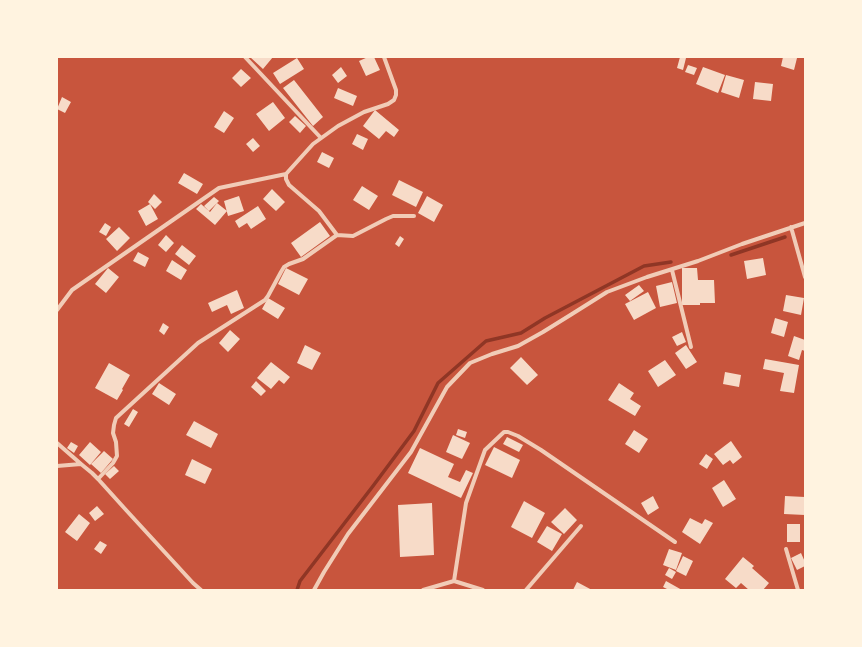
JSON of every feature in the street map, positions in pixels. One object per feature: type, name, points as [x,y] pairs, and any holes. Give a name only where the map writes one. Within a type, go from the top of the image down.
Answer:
[{"type":"street","points":[[245,57],[321,138]]},
{"type":"street","points":[[57,310],[72,290],[220,188],[286,174],[313,144],[338,126],[364,112],[388,104],[394,100],[396,90],[384,57]]},
{"type":"street","points":[[286,174],[286,179],[289,185],[319,211],[337,235]]},
{"type":"street","points":[[98,479],[113,463],[117,456],[116,442],[113,433],[116,418],[198,343],[265,300],[284,267],[303,259],[337,235],[354,236],[393,216],[414,216]]},
{"type":"street","points":[[314,590],[348,534],[411,452],[447,387],[470,363],[518,346],[607,292],[805,223]]},
{"type":"street","points":[[791,227],[805,277]]},
{"type":"street","points":[[672,270],[691,347]]},
{"type":"street","points":[[454,581],[466,503],[485,450],[504,432],[518,436],[541,450],[675,542]]},
{"type":"street","points":[[57,443],[98,479],[201,590]]},
{"type":"street","points":[[57,466],[81,464]]},
{"type":"street","points":[[526,590],[582,526]]},
{"type":"street","points":[[786,549],[798,590]]},
{"type":"street","points":[[423,590],[454,581],[483,590]]},
{"type":"building","points":[[250,57],[273,57],[263,69]]},
{"type":"building","points":[[368,57],[374,57],[380,70],[366,76],[359,61]]},
{"type":"building","points":[[680,57],[686,58],[683,70],[677,68]]},
{"type":"building","points":[[783,57],[797,58],[794,70],[781,66]]},
{"type":"building","points":[[297,58],[304,69],[280,84],[273,73]]},
{"type":"building","points":[[688,65],[697,68],[694,75],[685,72]]},
{"type":"building","points":[[341,67],[347,76],[338,83],[332,75]]},
{"type":"building","points":[[703,67],[725,75],[718,93],[696,84]]},
{"type":"building","points":[[241,69],[251,78],[241,87],[232,78]]},
{"type":"building","points":[[726,75],[744,80],[739,98],[721,92]]},
{"type":"building","points":[[294,80],[323,117],[313,126],[283,88]]},
{"type":"building","points":[[755,82],[773,84],[771,101],[753,99]]},
{"type":"building","points":[[338,88],[357,96],[353,106],[334,98]]},
{"type":"building","points":[[62,97],[71,102],[65,113],[57,109]]},
{"type":"building","points":[[273,102],[285,118],[269,131],[256,114]]},
{"type":"building","points":[[375,110],[399,130],[394,137],[386,131],[379,139],[363,126]]},
{"type":"building","points":[[224,111],[234,118],[224,133],[214,127]]},
{"type":"building","points":[[295,116],[306,126],[300,133],[289,122]]},
{"type":"building","points":[[357,134],[368,139],[363,150],[352,144]]},
{"type":"building","points":[[253,138],[260,146],[253,152],[246,144]]},
{"type":"building","points":[[322,152],[334,158],[329,168],[317,162]]},
{"type":"building","points":[[184,173],[203,184],[197,194],[178,183]]},
{"type":"building","points":[[399,180],[423,192],[416,207],[392,195]]},
{"type":"building","points":[[362,186],[378,196],[369,210],[353,200]]},
{"type":"building","points":[[272,189],[285,202],[276,211],[263,199]]},
{"type":"building","points":[[154,194],[162,202],[155,209],[148,202]]},
{"type":"building","points":[[239,196],[244,211],[228,216],[224,201]]},
{"type":"building","points":[[427,196],[443,205],[434,222],[418,213]]},
{"type":"building","points":[[214,197],[219,201],[209,211],[204,206]]},
{"type":"building","points":[[217,203],[227,211],[215,225],[196,209],[201,204],[210,212]]},
{"type":"building","points":[[150,204],[158,219],[146,226],[138,211]]},
{"type":"building","points":[[258,206],[266,219],[251,229],[247,223],[239,228],[235,221]]},
{"type":"building","points":[[320,222],[330,236],[301,257],[291,243]]},
{"type":"building","points":[[105,223],[111,227],[106,236],[99,232]]},
{"type":"building","points":[[119,227],[130,238],[117,251],[106,239]]},
{"type":"building","points":[[166,235],[174,243],[166,252],[158,245]]},
{"type":"building","points":[[400,236],[404,239],[399,247],[395,244]]},
{"type":"building","points":[[182,245],[196,256],[189,265],[175,254]]},
{"type":"building","points":[[138,252],[149,258],[145,267],[133,261]]},
{"type":"building","points":[[763,258],[766,275],[747,279],[744,261]]},
{"type":"building","points":[[172,260],[187,270],[181,280],[166,271]]},
{"type":"building","points":[[108,268],[119,277],[106,293],[95,284]]},
{"type":"building","points":[[286,268],[308,279],[299,295],[278,284]]},
{"type":"building","points":[[682,268],[697,268],[698,280],[714,280],[715,303],[682,305]]},
{"type":"building","points":[[672,282],[677,303],[660,307],[656,286]]},
{"type":"building","points":[[639,285],[644,291],[630,301],[625,295]]},
{"type":"building","points":[[237,290],[244,308],[231,314],[227,305],[212,312],[208,303]]},
{"type":"building","points":[[648,292],[656,308],[634,320],[625,304]]},
{"type":"building","points":[[786,295],[804,298],[801,315],[783,311]]},
{"type":"building","points":[[268,298],[285,308],[278,319],[262,309]]},
{"type":"building","points":[[775,318],[788,322],[784,337],[771,333]]},
{"type":"building","points":[[163,323],[169,327],[164,335],[159,331]]},
{"type":"building","points":[[230,330],[240,339],[228,352],[219,343]]},
{"type":"building","points":[[682,332],[686,342],[677,346],[672,337]]},
{"type":"building","points":[[794,336],[805,340],[805,351],[802,350],[799,360],[788,356]]},
{"type":"building","points":[[305,345],[321,353],[312,370],[297,363]]},
{"type":"building","points":[[686,345],[697,362],[686,369],[675,353]]},
{"type":"building","points":[[521,357],[538,375],[527,385],[510,368]]},
{"type":"building","points":[[765,359],[799,365],[794,393],[780,391],[784,373],[763,369]]},
{"type":"building","points":[[665,360],[676,375],[658,387],[648,371]]},
{"type":"building","points":[[271,362],[290,377],[284,384],[279,380],[271,389],[257,378]]},
{"type":"building","points":[[109,363],[130,375],[117,400],[95,388]]},
{"type":"building","points":[[725,372],[741,375],[739,387],[723,384]]},
{"type":"building","points":[[256,381],[266,391],[261,396],[251,387]]},
{"type":"building","points":[[159,383],[176,394],[169,405],[152,394]]},
{"type":"building","points":[[619,383],[634,393],[630,399],[641,406],[635,416],[608,400]]},
{"type":"building","points":[[133,409],[138,412],[129,427],[124,424]]},
{"type":"building","points":[[194,421],[218,434],[211,448],[186,435]]},
{"type":"building","points":[[458,429],[467,432],[465,438],[456,435]]},
{"type":"building","points":[[634,430],[648,439],[639,453],[625,444]]},
{"type":"building","points":[[453,435],[470,443],[462,459],[446,452]]},
{"type":"building","points":[[507,437],[523,445],[519,452],[503,444]]},
{"type":"building","points":[[731,441],[742,457],[733,464],[730,460],[723,465],[714,454]]},
{"type":"building","points":[[71,442],[78,446],[74,453],[67,448]]},
{"type":"building","points":[[90,442],[101,452],[90,465],[79,455]]},
{"type":"building","points":[[494,447],[520,460],[512,478],[485,465]]},
{"type":"building","points":[[420,448],[454,464],[448,477],[460,482],[466,470],[473,473],[461,498],[408,473]]},
{"type":"building","points":[[104,451],[113,459],[101,473],[91,464]]},
{"type":"building","points":[[706,454],[713,459],[707,469],[699,464]]},
{"type":"building","points":[[192,459],[212,469],[205,484],[185,475]]},
{"type":"building","points":[[114,466],[119,471],[110,479],[105,474]]},
{"type":"building","points":[[724,480],[736,499],[723,507],[712,488]]},
{"type":"building","points":[[653,496],[659,508],[648,515],[641,503]]},
{"type":"building","points":[[785,496],[805,497],[805,515],[784,514]]},
{"type":"building","points":[[524,501],[545,513],[532,538],[511,527]]},
{"type":"building","points":[[432,503],[434,555],[400,557],[398,505]]},
{"type":"building","points":[[97,506],[104,514],[95,521],[89,513]]},
{"type":"building","points":[[565,508],[577,520],[564,534],[551,522]]},
{"type":"building","points":[[79,514],[90,523],[77,541],[65,532]]},
{"type":"building","points":[[690,518],[702,524],[705,519],[713,523],[700,544],[682,532]]},
{"type":"building","points":[[787,524],[800,524],[800,542],[787,542]]},
{"type":"building","points":[[547,526],[562,534],[552,551],[537,542]]},
{"type":"building","points":[[100,541],[107,545],[101,554],[94,549]]},
{"type":"building","points":[[669,549],[682,553],[676,570],[663,565]]},
{"type":"building","points":[[801,553],[805,566],[797,570],[791,558]]},
{"type":"building","points":[[683,556],[693,561],[686,576],[676,571]]},
{"type":"building","points":[[743,557],[754,566],[752,568],[769,583],[763,590],[749,590],[741,583],[736,588],[725,579]]},
{"type":"building","points":[[669,568],[676,572],[672,579],[665,575]]},
{"type":"building","points":[[666,581],[682,590],[669,590],[663,587]]},
{"type":"building","points":[[577,582],[592,590],[573,590]]},
{"type":"waterway","points":[[731,255],[785,237]]},
{"type":"waterway","points":[[297,590],[300,581],[414,431],[438,383],[486,341],[521,333],[545,318],[644,266],[671,262]]}]
